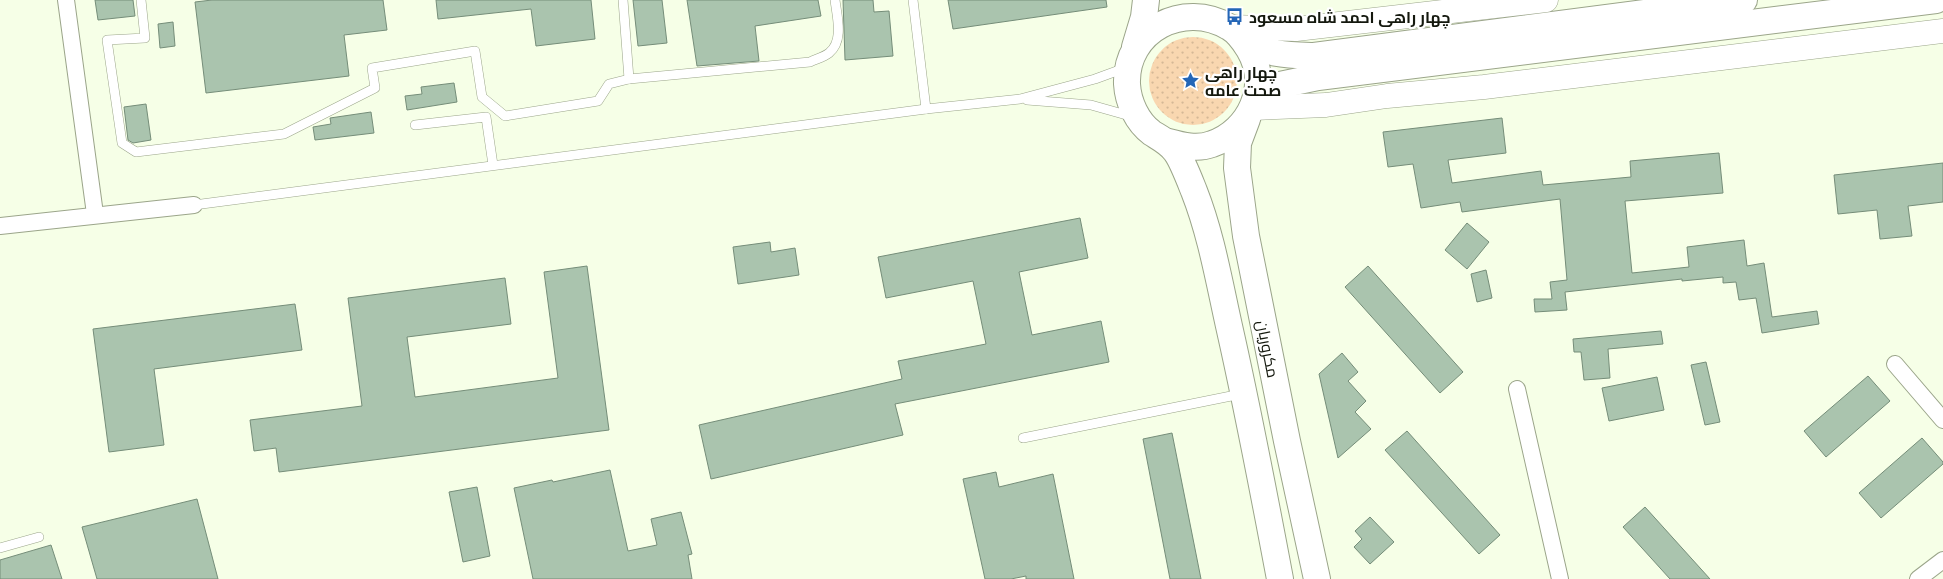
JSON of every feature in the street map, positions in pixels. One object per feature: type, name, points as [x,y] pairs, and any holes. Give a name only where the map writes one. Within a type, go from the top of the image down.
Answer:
[{"type":"main road","points":[[1146,0],[1144,17],[1131,59],[1127,85],[1130,102],[1138,118],[1150,131],[1176,152],[1194,192],[1212,247],[1244,393],[1280,579]]},
{"type":"main road","points":[[1131,59],[1148,33],[1166,21],[1188,16],[1296,29],[1546,0]]},
{"type":"main road","points":[[1220,21],[1258,48],[1278,55],[1314,56],[1744,0]]},
{"type":"main road","points":[[1164,141],[1187,147],[1210,145],[1231,135],[1252,108],[1275,86],[1318,78],[1936,0]]},
{"type":"main road","points":[[1220,21],[1254,57],[1258,77],[1252,108]]},
{"type":"main road","points":[[1252,108],[1326,105],[1798,50],[1943,31]]},
{"type":"main road","name":"مکروریان","points":[[1252,108],[1238,143],[1237,168],[1246,236],[1317,579]]},
{"type":"street","points":[[66,0],[95,214]]},
{"type":"street","points":[[0,226],[95,214],[194,205]]},
{"type":"street","points":[[1895,364],[1943,420]]},
{"type":"street","points":[[1517,389],[1560,579]]},
{"type":"street","points":[[1918,579],[1943,560]]},
{"type":"lane","points":[[141,0],[145,38],[107,40],[122,143],[136,152],[284,134],[375,88],[372,68],[475,51],[482,97],[505,116],[598,102],[609,84],[629,79],[810,62],[828,54],[837,43],[838,29],[835,0]]},
{"type":"lane","points":[[623,0],[629,79]]},
{"type":"lane","points":[[913,0],[926,109]]},
{"type":"lane","points":[[194,205],[926,109],[1020,99],[1095,79],[1131,59]]},
{"type":"lane","points":[[1020,99],[1091,105],[1138,118]]},
{"type":"lane","points":[[415,125],[486,116],[493,165]]},
{"type":"lane","points":[[1023,438],[1244,393]]},
{"type":"lane","points":[[0,548],[39,537]]},
{"type":"shaded area","points":[[1193,37],[1210,40],[1218,44],[1230,56],[1234,64],[1237,81],[1234,98],[1230,106],[1218,118],[1210,122],[1193,125],[1176,122],[1168,118],[1156,106],[1152,98],[1149,81],[1152,64],[1156,56],[1168,44],[1176,40]]},
{"type":"building","points":[[95,0],[133,0],[135,16],[98,20]]},
{"type":"building","points":[[212,0],[383,0],[387,30],[344,35],[349,76],[206,93],[195,2]]},
{"type":"building","points":[[436,0],[591,0],[595,39],[536,46],[531,9],[438,19]]},
{"type":"building","points":[[633,0],[662,0],[667,43],[638,46]]},
{"type":"building","points":[[687,0],[818,0],[821,16],[755,26],[759,61],[697,66]]},
{"type":"building","points":[[843,0],[873,0],[874,12],[889,11],[893,56],[845,60]]},
{"type":"building","points":[[948,0],[1106,0],[1107,7],[953,29]]},
{"type":"building","points":[[173,22],[175,46],[160,48],[158,24]]},
{"type":"building","points":[[454,83],[457,102],[407,110],[405,96],[422,94],[421,87]]},
{"type":"building","points":[[146,104],[151,140],[133,143],[128,140],[124,107]]},
{"type":"building","points":[[371,112],[374,133],[315,140],[313,127],[331,124],[330,118]]},
{"type":"building","points":[[1502,118],[1506,153],[1448,160],[1452,183],[1541,171],[1543,185],[1631,177],[1630,161],[1719,153],[1723,193],[1625,201],[1632,273],[1689,267],[1687,247],[1744,240],[1747,266],[1764,263],[1772,317],[1817,311],[1819,324],[1762,333],[1756,298],[1739,300],[1736,282],[1723,283],[1723,277],[1682,281],[1682,279],[1565,292],[1567,310],[1535,312],[1534,299],[1552,299],[1550,282],[1567,280],[1560,199],[1462,212],[1460,202],[1421,208],[1413,164],[1388,167],[1383,132]]},
{"type":"building","points":[[1943,163],[1943,202],[1908,206],[1912,236],[1880,239],[1877,210],[1838,214],[1834,175]]},
{"type":"building","points":[[1080,218],[1088,258],[1019,272],[1032,335],[1101,321],[1109,362],[895,404],[903,435],[711,479],[699,425],[902,379],[898,361],[986,344],[973,281],[886,298],[878,257]]},
{"type":"building","points":[[1467,223],[1489,242],[1467,269],[1445,250]]},
{"type":"building","points":[[770,242],[771,252],[795,248],[799,275],[738,284],[733,247]]},
{"type":"building","points":[[587,266],[609,430],[279,472],[276,448],[254,451],[250,420],[362,406],[348,298],[505,278],[511,324],[407,337],[415,397],[558,378],[544,272]]},
{"type":"building","points":[[1368,266],[1463,372],[1440,393],[1345,287]]},
{"type":"building","points":[[1486,270],[1492,298],[1477,302],[1471,274]]},
{"type":"building","points":[[295,304],[302,350],[154,369],[164,445],[109,452],[93,329]]},
{"type":"building","points":[[1661,331],[1663,344],[1608,349],[1610,378],[1584,380],[1581,352],[1574,352],[1573,339]]},
{"type":"building","points":[[1342,353],[1358,372],[1348,381],[1366,401],[1355,412],[1371,429],[1338,458],[1319,374]]},
{"type":"building","points":[[1706,362],[1720,422],[1705,425],[1691,365]]},
{"type":"building","points":[[1868,376],[1890,401],[1826,457],[1804,431]]},
{"type":"building","points":[[1657,377],[1664,410],[1609,421],[1602,388]]},
{"type":"building","points":[[1407,431],[1500,535],[1479,554],[1385,450]]},
{"type":"building","points":[[1172,433],[1201,579],[1170,579],[1143,439]]},
{"type":"building","points":[[1922,438],[1943,464],[1881,518],[1859,493]]},
{"type":"building","points":[[610,470],[628,551],[657,545],[651,519],[681,512],[692,554],[688,555],[692,579],[533,579],[514,488]]},
{"type":"building","points":[[996,472],[999,487],[1053,474],[1074,579],[1026,579],[1026,576],[1011,579],[985,579],[963,479]]},
{"type":"building","points":[[477,487],[490,556],[463,562],[449,492]]},
{"type":"building","points":[[197,499],[218,579],[97,579],[82,527]]},
{"type":"building","points":[[1645,507],[1710,579],[1670,579],[1623,527]]},
{"type":"building","points":[[1370,517],[1394,542],[1370,564],[1354,547],[1362,539],[1355,531]]},
{"type":"building","points":[[51,545],[62,579],[0,579],[0,560]]},
{"type":"place","name":"چهار راهی احمد شاه مسعود","points":[[1235,17]]},
{"type":"place","name":"چهار راهی صحت عامه","points":[[1191,81]]}]
